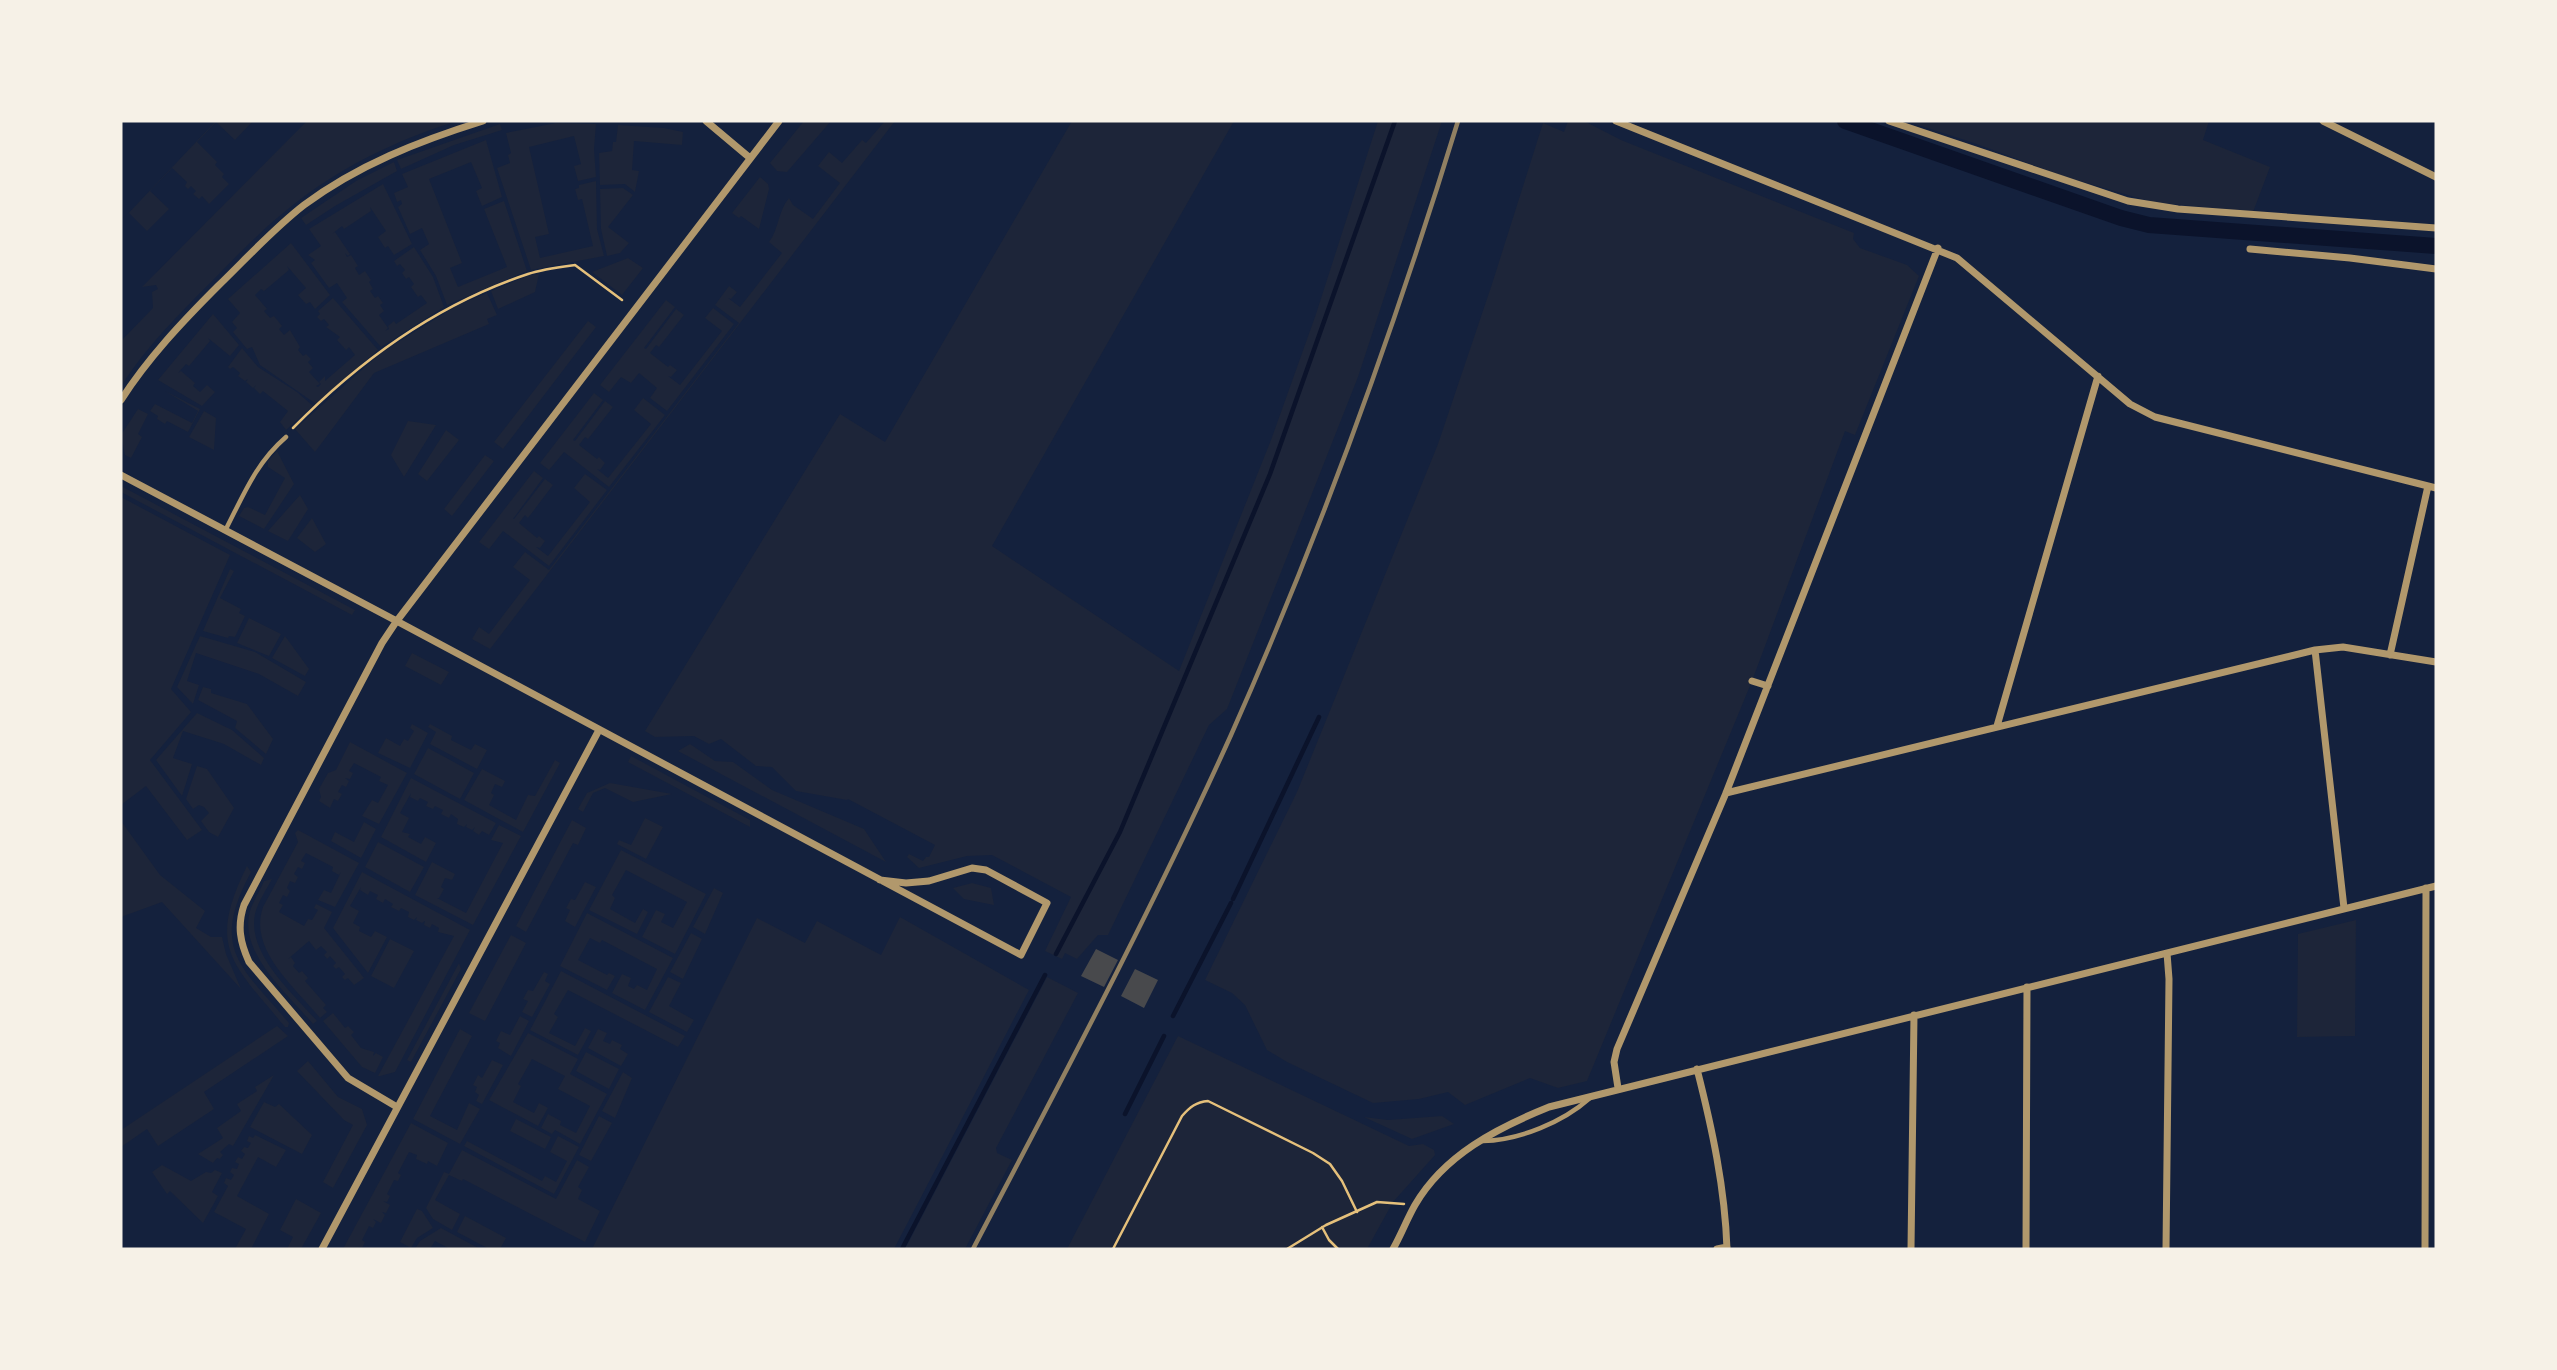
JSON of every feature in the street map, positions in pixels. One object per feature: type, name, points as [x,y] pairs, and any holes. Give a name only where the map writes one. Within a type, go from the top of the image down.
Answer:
[{"type":"street","points":[[121,400],[158,349],[184,320],[303,206],[380,159],[427,139],[483,121]]},
{"type":"street","points":[[706,121],[750,158]]},
{"type":"street","points":[[397,1107],[356,1084],[340,1070],[249,962],[240,942],[239,927],[244,905],[382,643],[396,622],[779,121]]},
{"type":"street","points":[[1616,121],[1958,258],[2130,404],[2155,417],[2432,487],[2390,655]]},
{"type":"street","points":[[1889,121],[2128,201],[2192,210],[2436,228]]},
{"type":"street","points":[[2323,121],[2436,177]]},
{"type":"street","points":[[1618,1088],[1614,1062],[1616,1049],[1726,793],[1938,248]]},
{"type":"street","points":[[2250,249],[2436,269]]},
{"type":"street","points":[[1997,726],[2098,376]]},
{"type":"street","points":[[121,475],[293,564],[396,622],[599,730],[880,880],[1021,955],[1047,903],[986,870],[972,868],[929,880],[906,883],[880,880]]},
{"type":"street","points":[[1726,793],[2315,650],[2343,647],[2436,662]]},
{"type":"street","points":[[2315,650],[2344,908]]},
{"type":"street","points":[[1752,681],[1768,686]]},
{"type":"street","points":[[322,1249],[599,730]]},
{"type":"street","points":[[1393,1249],[1414,1206],[1440,1172],[1479,1140],[1521,1118],[1594,1094],[2436,886]]},
{"type":"street","points":[[2425,1249],[2426,888]]},
{"type":"street","points":[[2166,1249],[2167,953]]},
{"type":"street","points":[[2026,1249],[2028,987]]},
{"type":"street","points":[[1910,1249],[1914,1016]]},
{"type":"street","points":[[1697,1069],[1719,1164],[1727,1248],[1717,1249]]},
{"type":"lane","points":[[225,530],[258,466],[286,436]]},
{"type":"lane","points":[[1479,1140],[1506,1139],[1540,1127],[1571,1112],[1594,1094]]},
{"type":"path","points":[[286,436],[381,350],[457,302],[530,273],[575,264],[622,300]]},
{"type":"path","points":[[1113,1249],[1182,1116],[1194,1104],[1208,1101],[1313,1153],[1329,1164],[1342,1181],[1357,1212]]},
{"type":"path","points":[[1287,1249],[1322,1227],[1377,1202],[1414,1206]]},
{"type":"path","points":[[1322,1227],[1338,1249]]},
{"type":"shaded area","points":[[216,121],[253,121],[235,140],[216,122],[197,142],[217,162],[215,165],[229,184],[209,204],[202,196],[199,199],[193,194],[196,191],[191,186],[188,189],[185,186],[187,182],[172,168],[150,191],[169,209],[147,231],[129,213],[121,221]]},
{"type":"shaded area","points":[[307,121],[457,121],[390,146],[347,168],[307,194],[248,244],[175,319],[121,386],[121,341],[153,308],[152,292],[158,289],[156,285],[142,287]]},
{"type":"shaded area","points":[[804,121],[831,121],[787,172],[777,171],[770,163]]},
{"type":"shaded area","points":[[885,121],[895,121],[490,649],[472,639],[479,627],[489,634],[530,580],[513,567],[525,552],[549,570],[739,323],[715,305],[729,286],[737,292],[731,299],[728,298],[740,307],[782,253],[769,242],[789,198],[793,205],[813,219],[840,183],[818,166],[829,152],[842,163],[862,140],[866,143]]},
{"type":"shaded area","points":[[1072,121],[1234,121],[992,546],[1179,671],[1271,440],[1316,314],[1378,121],[1442,121],[1358,377],[1227,709],[1209,725],[1108,935],[1098,935],[1077,959],[1065,953],[1062,959],[1045,951],[1071,897],[992,855],[967,856],[919,868],[907,857],[909,854],[923,861],[929,857],[935,845],[848,799],[796,791],[772,767],[756,766],[721,739],[709,744],[694,736],[655,737],[645,731],[840,414],[885,442]]},
{"type":"shaded area","points":[[1568,121],[1584,121],[1621,140],[1854,233],[1853,239],[1860,248],[1907,265],[1919,276],[1855,435],[1845,431],[1752,681],[1587,1081],[1558,1088],[1530,1078],[1465,1105],[1448,1092],[1419,1099],[1373,1103],[1267,1050],[1245,1005],[1232,993],[1205,980],[1297,792],[1438,444],[1543,123],[1564,132]]},
{"type":"shaded area","points":[[1906,121],[2209,121],[2203,140],[2270,167],[2253,212],[2152,202],[2063,176]]},
{"type":"shaded area","points":[[556,123],[596,124],[596,177],[578,181],[574,166],[581,164],[574,136],[529,147],[549,234],[535,237],[540,258],[593,246],[582,199],[578,200],[575,189],[579,188],[579,185],[596,181],[597,229],[604,256],[531,270],[497,168],[510,163],[508,155],[511,153],[506,133]]},
{"type":"shaded area","points":[[500,124],[502,130],[454,145],[401,169],[397,160]]},
{"type":"shaded area","points":[[618,125],[683,132],[682,145],[634,141],[632,170],[639,171],[635,192],[625,184],[600,185],[599,153],[612,151]]},
{"type":"shaded area","points":[[486,140],[502,197],[482,206],[476,191],[482,188],[471,162],[429,179],[462,263],[450,268],[458,287],[507,267],[484,209],[504,201],[527,271],[447,305],[436,276],[420,250],[429,244],[422,228],[410,234],[398,207],[402,204],[401,200],[397,202],[394,193],[408,187],[402,174]]},
{"type":"shaded area","points":[[394,162],[397,171],[306,225],[301,218],[356,181]]},
{"type":"shaded area","points":[[760,177],[768,184],[769,189],[759,229],[732,213]]},
{"type":"shaded area","points":[[383,184],[412,244],[394,255],[388,246],[385,248],[378,237],[386,231],[370,207],[371,211],[344,229],[342,226],[332,234],[335,232],[350,254],[348,256],[345,253],[347,257],[351,255],[358,266],[355,268],[359,275],[365,271],[371,280],[369,282],[373,289],[370,291],[383,303],[380,305],[384,311],[379,315],[388,328],[385,331],[389,329],[388,326],[394,321],[396,324],[427,303],[421,295],[418,297],[411,287],[414,284],[402,273],[405,270],[394,261],[414,247],[433,277],[444,307],[381,347],[342,302],[347,298],[337,283],[329,288],[311,263],[315,260],[308,255],[321,246],[309,229]]},
{"type":"shaded area","points":[[623,188],[633,195],[608,227],[629,243],[620,253],[607,256],[601,229],[600,189]]},
{"type":"shaded area","points":[[291,243],[330,295],[315,309],[310,302],[306,304],[298,295],[306,288],[287,266],[289,270],[264,291],[261,289],[255,295],[267,309],[264,311],[270,318],[274,316],[282,326],[279,329],[284,335],[290,330],[300,347],[298,350],[311,359],[308,362],[313,368],[309,372],[320,384],[316,386],[321,384],[319,382],[325,376],[325,381],[355,355],[349,347],[346,350],[337,340],[340,337],[326,327],[329,325],[324,319],[321,321],[317,317],[320,314],[318,311],[333,298],[378,350],[316,404],[260,365],[252,347],[247,349],[233,332],[237,328],[232,322],[240,313],[228,299]]},
{"type":"shaded area","points":[[628,258],[643,268],[622,295],[592,272]]},
{"type":"shaded area","points":[[539,274],[535,292],[498,309],[491,291]]},
{"type":"shaded area","points":[[487,293],[497,315],[487,319],[489,324],[374,373],[315,452],[295,429],[382,352],[458,305]]},
{"type":"shaded area","points":[[666,300],[675,307],[644,348],[646,349],[676,309],[684,315],[659,347],[656,345],[650,353],[668,367],[670,365],[677,370],[671,377],[668,376],[680,385],[722,331],[705,318],[713,308],[734,324],[667,411],[650,398],[657,388],[639,373],[631,383],[621,377],[609,392],[600,385]]},
{"type":"shaded area","points":[[213,314],[239,345],[230,356],[208,338],[210,341],[189,366],[186,364],[178,373],[181,371],[195,383],[193,386],[200,392],[207,385],[215,392],[202,406],[158,380]]},
{"type":"shaded area","points":[[588,321],[596,327],[503,449],[494,442]]},
{"type":"shaded area","points":[[242,348],[258,367],[297,392],[313,406],[286,430],[280,422],[288,411],[263,391],[260,394],[254,388],[256,385],[253,388],[246,382],[248,379],[245,381],[238,376],[240,373],[233,367],[228,367]]},
{"type":"shaded area","points":[[165,391],[200,409],[188,432],[167,421],[165,424],[150,411],[155,404],[192,423],[198,411]]},
{"type":"shaded area","points":[[594,393],[603,400],[573,440],[575,441],[605,401],[613,407],[588,439],[585,437],[579,445],[605,463],[600,470],[597,469],[608,478],[651,424],[634,410],[643,398],[665,415],[609,487],[564,452],[549,470],[540,463]]},
{"type":"shaded area","points":[[138,409],[148,414],[138,434],[142,437],[131,458],[125,455],[121,435]]},
{"type":"shaded area","points":[[204,411],[216,418],[214,450],[189,437]]},
{"type":"shaded area","points":[[408,421],[436,425],[404,477],[391,455]]},
{"type":"shaded area","points":[[446,430],[459,440],[427,481],[418,474]]},
{"type":"shaded area","points":[[277,451],[294,484],[264,529],[239,516],[244,508],[248,507],[265,515],[285,478],[268,467],[268,461]]},
{"type":"shaded area","points":[[485,455],[494,461],[452,516],[444,509]]},
{"type":"shaded area","points":[[534,471],[543,478],[513,519],[545,479],[553,485],[528,518],[525,515],[519,523],[545,541],[540,548],[536,547],[548,556],[590,502],[574,488],[585,474],[607,490],[549,566],[503,531],[489,549],[479,542]]},
{"type":"shaded area","points":[[121,486],[355,610],[352,615],[121,492]]},
{"type":"shaded area","points":[[300,495],[308,509],[288,541],[268,531]]},
{"type":"shaded area","points":[[121,497],[230,555],[171,689],[191,712],[150,760],[202,830],[187,840],[146,786],[121,805]]},
{"type":"shaded area","points":[[312,518],[326,544],[315,552],[297,538]]},
{"type":"shaded area","points":[[230,569],[234,571],[220,598],[241,609],[239,613],[245,616],[235,637],[228,638],[203,631]]},
{"type":"shaded area","points":[[249,618],[281,634],[269,656],[237,643]]},
{"type":"shaded area","points":[[200,636],[255,652],[306,682],[298,696],[259,674],[196,653],[187,681],[199,685],[193,704],[177,687]]},
{"type":"shaded area","points":[[285,636],[309,669],[305,676],[272,658]]},
{"type":"shaded area","points":[[412,653],[449,672],[441,685],[405,666]]},
{"type":"shaded area","points":[[203,687],[211,689],[211,693],[247,704],[273,739],[266,754],[235,728],[237,721],[198,700]]},
{"type":"shaded area","points":[[197,713],[232,730],[264,758],[261,765],[224,744],[183,731],[173,758],[192,764],[182,796],[156,760]]},
{"type":"shaded area","points":[[412,724],[428,733],[410,768],[378,753],[386,738],[400,746],[404,739],[408,741],[414,731],[410,728]]},
{"type":"shaded area","points":[[430,724],[452,736],[451,740],[471,750],[475,744],[487,750],[477,769],[430,744],[436,732],[428,727]]},
{"type":"shaded area","points":[[350,742],[407,773],[379,824],[362,816],[372,800],[378,803],[388,785],[379,781],[381,777],[354,763],[349,771],[353,773],[350,779],[345,778],[349,781],[346,787],[342,785],[338,792],[342,794],[338,801],[334,799],[330,808],[319,801],[319,789],[328,773],[336,770]]},
{"type":"shaded area","points":[[690,744],[715,761],[733,762],[772,790],[864,829],[886,862],[678,751]]},
{"type":"shaded area","points":[[428,748],[474,773],[460,799],[414,774]]},
{"type":"shaded area","points":[[631,756],[750,820],[750,827],[628,762]]},
{"type":"shaded area","points":[[555,760],[560,763],[523,832],[464,800],[482,769],[505,781],[502,787],[495,784],[489,805],[516,820],[528,795],[535,796]]},
{"type":"shaded area","points":[[197,766],[207,769],[234,808],[218,837],[209,832],[201,821],[209,813],[204,807],[199,805],[193,809],[186,799]]},
{"type":"shaded area","points":[[411,778],[496,823],[489,835],[482,831],[479,835],[473,831],[475,827],[472,830],[466,827],[467,824],[464,827],[457,824],[458,819],[451,814],[449,818],[441,814],[443,810],[426,806],[428,802],[410,797],[411,793],[400,813],[409,818],[402,832],[410,834],[408,837],[421,844],[425,837],[436,843],[426,862],[381,837]]},
{"type":"shaded area","points":[[610,783],[672,794],[633,802],[605,788],[593,793],[583,812],[578,809],[587,793]]},
{"type":"shaded area","points":[[645,818],[663,827],[646,859],[617,844],[619,840],[631,845]]},
{"type":"shaded area","points":[[572,820],[586,828],[578,845],[573,843],[526,932],[516,926]]},
{"type":"shaded area","points":[[121,821],[160,875],[205,911],[196,928],[211,937],[222,937],[241,989],[162,902],[121,917]]},
{"type":"shaded area","points":[[364,822],[376,829],[361,858],[331,841],[335,832],[354,842]]},
{"type":"shaded area","points":[[499,825],[521,836],[473,925],[415,895],[432,862],[455,874],[452,880],[445,878],[441,887],[444,889],[437,898],[466,913],[503,843],[491,840]]},
{"type":"shaded area","points":[[298,830],[359,863],[335,907],[318,900],[324,890],[331,893],[341,872],[339,875],[332,871],[333,867],[306,853],[301,861],[305,863],[302,869],[298,867],[294,874],[298,877],[295,883],[290,881],[287,897],[283,895],[279,903],[283,905],[279,912],[304,926],[318,910],[314,908],[316,904],[332,912],[324,928],[364,978],[354,985],[348,978],[345,980],[342,977],[345,974],[339,967],[336,969],[333,966],[336,963],[330,956],[327,959],[324,955],[327,952],[321,946],[316,950],[309,941],[288,959],[291,957],[295,963],[293,966],[308,978],[305,981],[326,1005],[323,1008],[327,1012],[320,1018],[276,967],[262,938],[260,923],[263,907],[298,842],[295,833]]},
{"type":"shaded area","points":[[378,842],[424,867],[410,892],[365,867]]},
{"type":"shaded area","points":[[621,850],[706,894],[675,954],[642,937],[656,910],[665,914],[661,922],[673,928],[687,902],[626,870],[612,895],[615,898],[610,909],[635,923],[643,909],[648,912],[637,934],[589,910]]},
{"type":"shaded area","points":[[247,866],[251,872],[239,898],[233,920],[232,938],[236,955],[257,986],[289,1023],[288,1027],[285,1027],[251,987],[231,954],[227,936],[228,917]]},
{"type":"shaded area","points":[[362,872],[470,930],[395,1072],[380,1076],[454,936],[438,932],[439,928],[432,924],[430,928],[424,925],[425,921],[422,923],[416,920],[417,917],[414,920],[408,917],[409,912],[391,907],[393,904],[385,899],[383,903],[376,899],[378,895],[370,891],[368,895],[360,890],[361,887],[350,906],[359,911],[353,923],[360,927],[359,931],[371,937],[375,931],[387,937],[368,973],[333,928]]},
{"type":"shaded area","points":[[272,879],[255,914],[254,929],[258,944],[274,972],[317,1021],[313,1024],[279,987],[258,958],[251,942],[248,927],[250,911],[264,881]]},
{"type":"shaded area","points":[[585,882],[596,887],[575,927],[565,921],[570,910],[566,908],[571,899],[575,900]]},
{"type":"shaded area","points":[[972,883],[991,888],[994,905],[964,899],[953,888]]},
{"type":"shaded area","points":[[714,888],[723,893],[705,934],[693,927]]},
{"type":"shaded area","points":[[587,913],[673,958],[645,1010],[612,993],[622,974],[631,978],[628,986],[634,989],[637,985],[647,990],[657,969],[602,940],[600,943],[590,938],[578,960],[607,975],[609,973],[615,976],[607,990],[560,966]]},
{"type":"shaded area","points":[[900,917],[1029,990],[894,1249],[592,1249],[757,918],[805,943],[817,921],[881,955]]},
{"type":"shaded area","points":[[2356,920],[2355,1036],[2297,1037],[2298,934]]},
{"type":"shaded area","points":[[691,933],[702,939],[683,979],[670,972]]},
{"type":"shaded area","points":[[511,935],[526,943],[485,1021],[469,1013]]},
{"type":"shaded area","points":[[390,939],[414,951],[394,988],[371,976]]},
{"type":"shaded area","points":[[459,963],[461,969],[411,1062],[407,1060]]},
{"type":"shaded area","points":[[561,971],[685,1036],[678,1047],[568,990],[554,1014],[558,1017],[549,1033],[575,1046],[585,1028],[591,1031],[578,1055],[530,1030]]},
{"type":"shaded area","points":[[544,972],[548,974],[545,981],[550,984],[532,1017],[522,1012],[528,1001],[523,999],[528,990],[533,991]]},
{"type":"shaded area","points":[[668,977],[681,983],[669,1006],[694,1020],[687,1032],[649,1012]]},
{"type":"shaded area","points":[[1047,977],[1078,993],[996,1148],[997,1153],[1012,1160],[965,1249],[905,1249]]},
{"type":"shaded area","points":[[333,1013],[345,1028],[348,1026],[354,1032],[351,1035],[361,1048],[374,1052],[373,1056],[376,1053],[383,1057],[375,1073],[362,1067],[323,1021]]},
{"type":"shaded area","points":[[520,1016],[529,1021],[511,1056],[498,1048],[500,1043],[496,1041],[501,1031],[510,1035]]},
{"type":"shaded area","points":[[277,1026],[288,1036],[204,1092],[214,1109],[158,1146],[147,1129],[121,1147],[121,1130]]},
{"type":"shaded area","points":[[460,1029],[472,1036],[430,1116],[457,1130],[469,1103],[480,1109],[460,1144],[413,1119]]},
{"type":"shaded area","points":[[598,1029],[607,1033],[603,1041],[610,1044],[612,1040],[622,1045],[620,1049],[628,1054],[621,1066],[588,1048]]},
{"type":"shaded area","points":[[528,1033],[578,1059],[570,1074],[607,1094],[580,1144],[555,1130],[552,1134],[541,1128],[548,1114],[561,1121],[560,1125],[576,1133],[590,1106],[558,1089],[565,1076],[532,1059],[518,1084],[521,1086],[513,1102],[534,1113],[539,1103],[548,1108],[538,1126],[489,1100]]},
{"type":"shaded area","points":[[1178,1036],[1409,1146],[1423,1144],[1434,1150],[1435,1155],[1393,1202],[1367,1249],[1067,1249]]},
{"type":"shaded area","points":[[586,1052],[619,1069],[609,1089],[576,1071]]},
{"type":"shaded area","points":[[492,1060],[503,1065],[482,1104],[476,1101],[479,1095],[475,1092],[477,1087],[473,1085],[478,1075],[482,1078]]},
{"type":"shaded area","points":[[308,1061],[338,1097],[362,1109],[367,1125],[333,1188],[323,1182],[353,1125],[344,1120],[297,1071]]},
{"type":"shaded area","points":[[623,1072],[632,1078],[615,1118],[602,1111]]},
{"type":"shaded area","points":[[274,1075],[233,1146],[229,1144],[220,1152],[223,1155],[220,1159],[217,1158],[213,1163],[198,1154],[223,1138],[217,1128],[241,1111],[237,1104],[257,1091],[255,1087]]},
{"type":"shaded area","points":[[264,1102],[275,1107],[279,1104],[312,1135],[302,1154],[250,1127]]},
{"type":"shaded area","points":[[599,1116],[612,1123],[591,1161],[579,1155]]},
{"type":"shaded area","points":[[1442,1116],[1454,1124],[1412,1139],[1364,1117],[1388,1120]]},
{"type":"shaded area","points":[[516,1119],[551,1137],[545,1149],[510,1131]]},
{"type":"shaded area","points":[[411,1123],[448,1143],[437,1166],[416,1159],[417,1155],[409,1152],[398,1173],[401,1175],[398,1181],[394,1180],[387,1194],[390,1196],[387,1202],[383,1201],[390,1205],[386,1213],[382,1212],[385,1215],[381,1223],[373,1219],[376,1222],[373,1228],[369,1226],[362,1240],[365,1242],[362,1248],[358,1247],[361,1249],[343,1249]]},
{"type":"shaded area","points":[[255,1135],[286,1150],[276,1167],[258,1157],[237,1196],[269,1214],[251,1249],[235,1249],[246,1229],[214,1212],[228,1186],[224,1183],[226,1178],[231,1180],[234,1175],[230,1172],[232,1168],[237,1169],[239,1164],[235,1162],[238,1157],[242,1159],[245,1154],[241,1151],[251,1143],[247,1141],[249,1136],[253,1138]]},
{"type":"shaded area","points":[[558,1136],[579,1147],[554,1194],[464,1146],[467,1141],[542,1181],[545,1176],[556,1182],[567,1161],[550,1152]]},
{"type":"shaded area","points":[[462,1150],[556,1199],[577,1160],[589,1167],[578,1187],[582,1190],[578,1199],[600,1211],[585,1242],[463,1179],[462,1181],[449,1175],[435,1200],[460,1214],[452,1230],[433,1219],[426,1208],[444,1172],[449,1174]]},
{"type":"shaded area","points":[[162,1165],[191,1181],[206,1172],[215,1170],[222,1173],[212,1192],[218,1196],[203,1223],[170,1191],[167,1194],[152,1172]]},
{"type":"shaded area","points":[[296,1199],[321,1213],[301,1249],[287,1249],[293,1237],[280,1230]]},
{"type":"shaded area","points":[[417,1209],[422,1211],[433,1228],[417,1238],[411,1248],[400,1242]]},
{"type":"shaded area","points":[[465,1216],[506,1238],[500,1249],[489,1249],[457,1232]]},
{"type":"shaded area","points":[[441,1228],[480,1249],[450,1249],[435,1241],[430,1249],[415,1249],[420,1241]]},
{"type":"building","points":[[1096,949],[1118,960],[1104,987],[1081,976]]},
{"type":"building","points":[[1135,969],[1158,980],[1144,1008],[1121,996]]},
{"type":"waterway","points":[[1056,954],[1120,832],[1270,474],[1395,121]]},
{"type":"waterway","points":[[1845,121],[2121,218],[2149,225],[2436,246]]},
{"type":"waterway","points":[[1233,899],[1319,717]]},
{"type":"waterway","points":[[1173,1016],[1231,903]]},
{"type":"waterway","points":[[902,1249],[1045,975]]},
{"type":"waterway","points":[[1125,1114],[1164,1036]]},
{"type":"railway","points":[[973,1249],[1138,930],[1201,800],[1264,660],[1325,508],[1382,354],[1458,121]]}]
